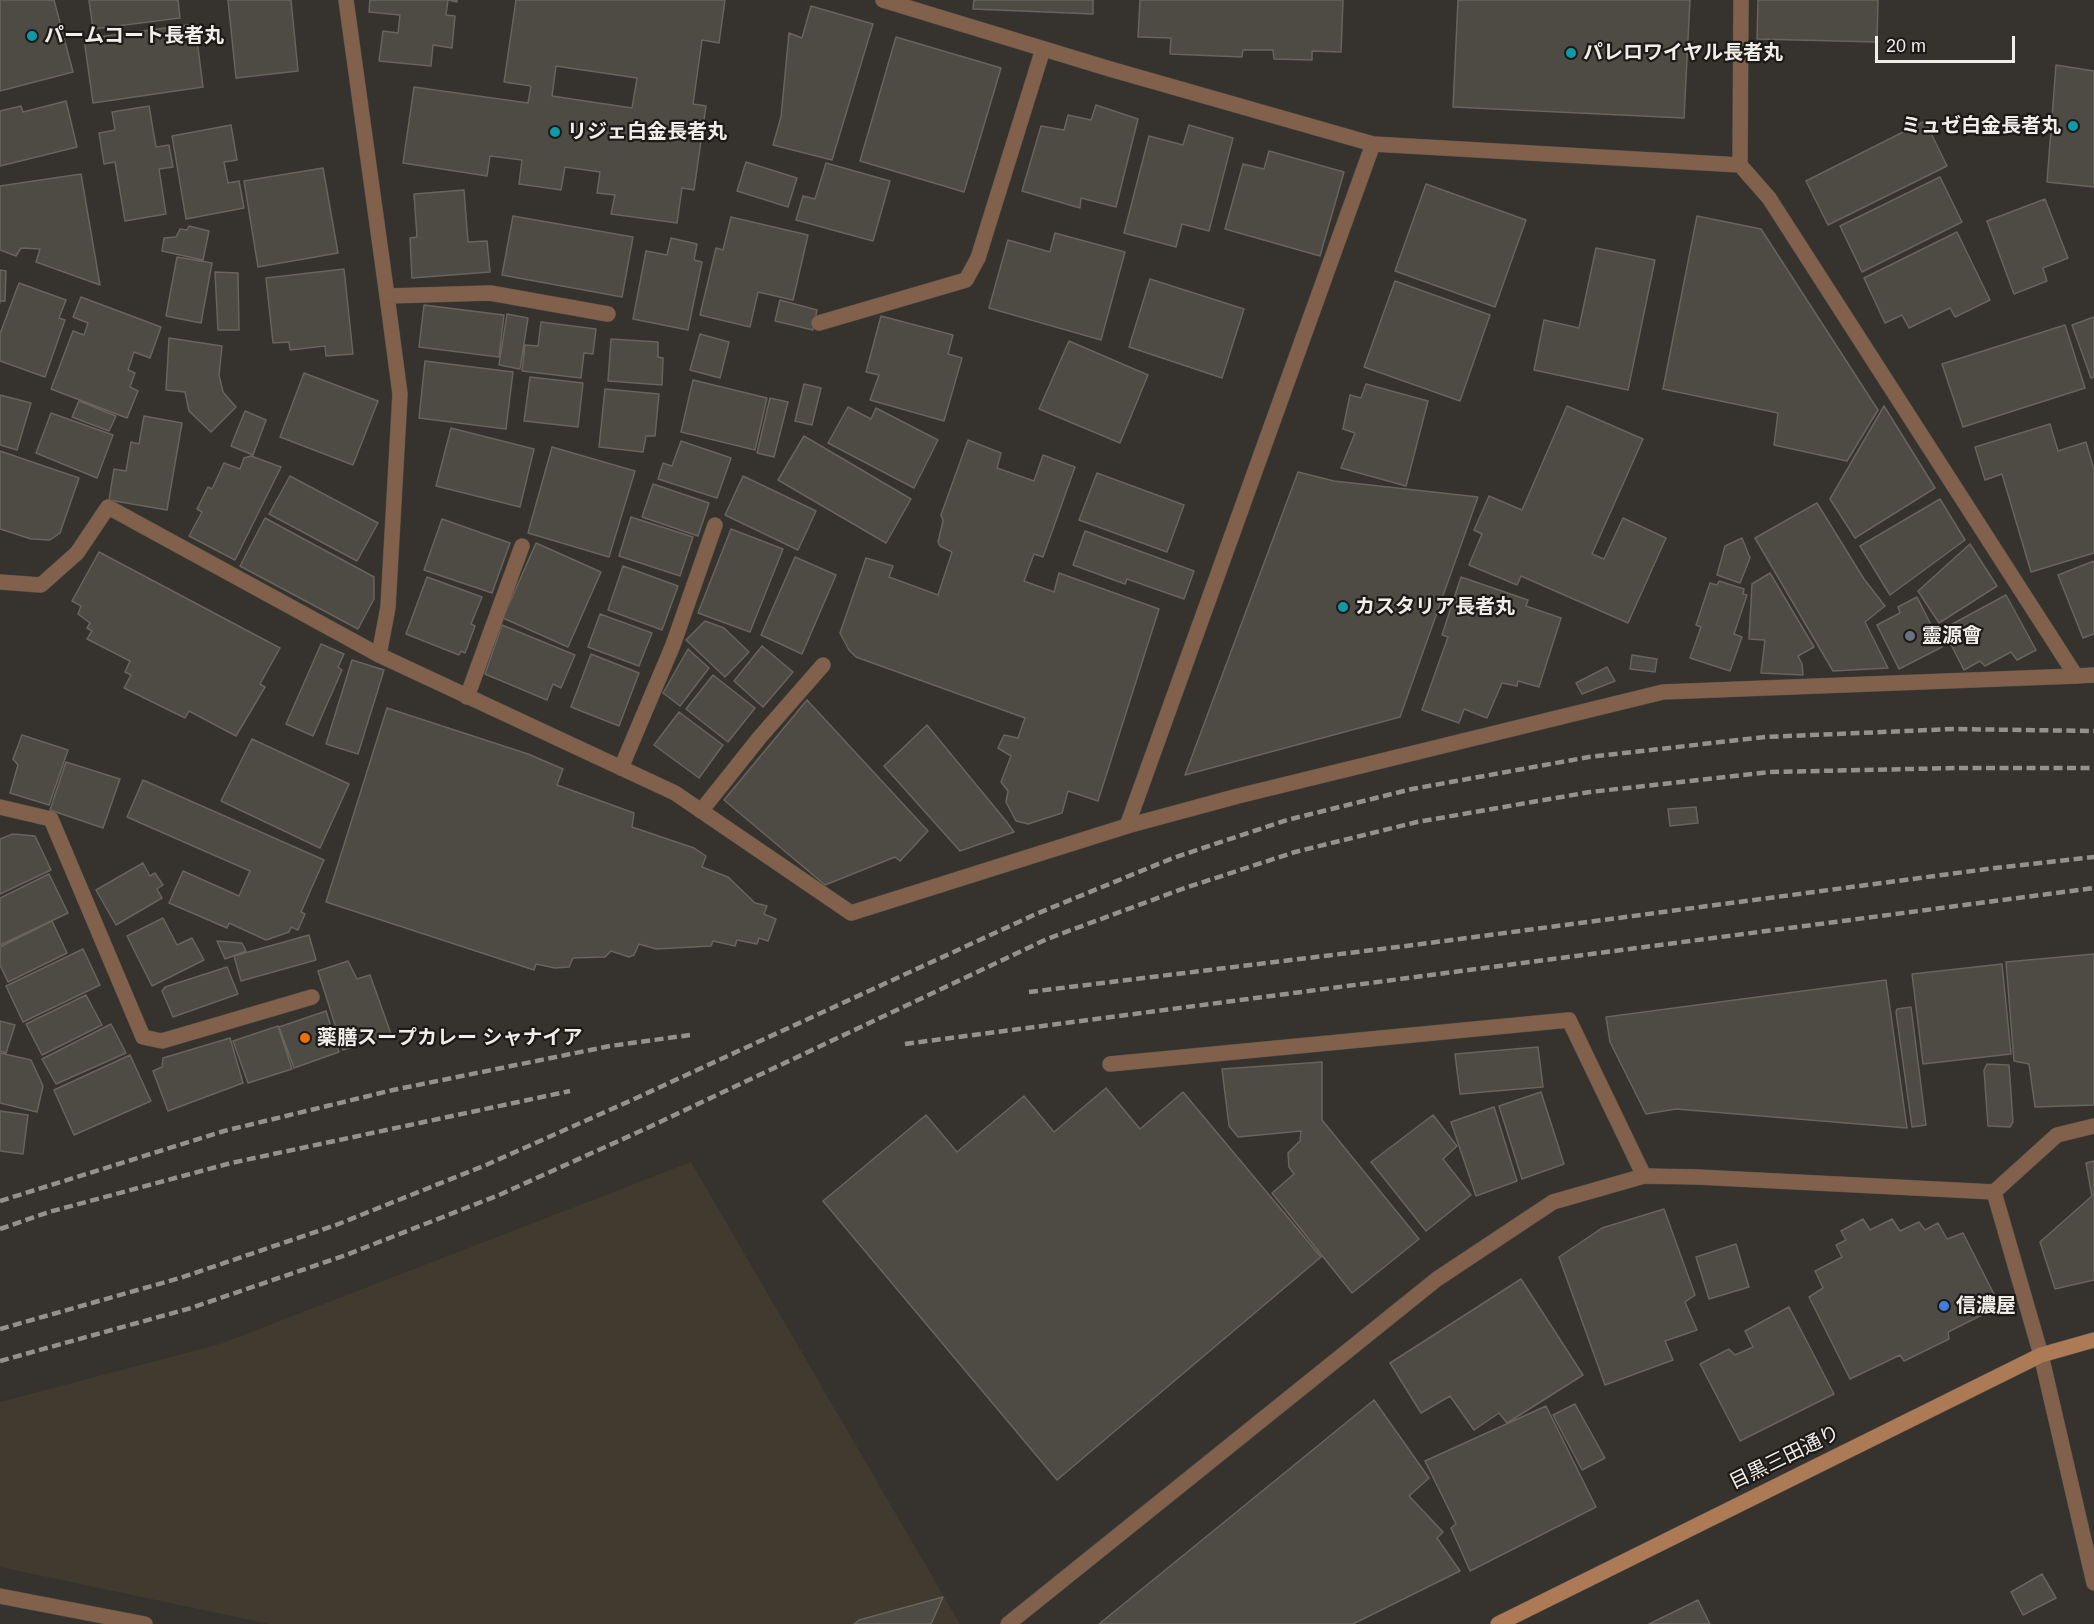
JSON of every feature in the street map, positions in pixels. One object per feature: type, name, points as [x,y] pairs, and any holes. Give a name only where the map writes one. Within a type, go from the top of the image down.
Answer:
[{"type":"street","points":[[346,0],[400,394],[388,607],[379,655]]},
{"type":"street","points":[[884,0],[1043,49],[1373,144],[1740,165]]},
{"type":"street","points":[[1741,0],[1740,165],[1769,198],[2076,676]]},
{"type":"street","points":[[819,323],[966,280],[978,258],[1043,49]]},
{"type":"street","points":[[1127,826],[1373,144]]},
{"type":"street","points":[[387,296],[490,293],[608,314]]},
{"type":"street","points":[[0,582],[41,585],[77,553],[108,507],[379,655],[675,793],[851,913],[1127,826],[1238,796],[1663,692],[2094,675]]},
{"type":"street","points":[[621,768],[673,645],[715,525]]},
{"type":"street","points":[[467,697],[522,546]]},
{"type":"street","points":[[701,812],[760,737],[823,666]]},
{"type":"street","points":[[0,807],[51,819],[143,1037],[162,1041],[312,998]]},
{"type":"street","points":[[1110,1064],[1569,1020],[1644,1176]]},
{"type":"street","points":[[1008,1624],[1437,1279],[1553,1203],[1644,1176],[1994,1192],[2057,1135],[2094,1126]]},
{"type":"street","points":[[1994,1192],[2041,1356],[2094,1583]]},
{"type":"street","name":"目黒三田通り","points":[[1498,1624],[2041,1356],[2094,1340]]},
{"type":"street","points":[[0,1596],[69,1617],[145,1624]]},
{"type":"shaded area","points":[[691,1162],[960,1624],[269,1624],[0,1567],[0,1402],[220,1344]]},
{"type":"building","name":"パームコート長者丸","points":[[0,0],[54,0],[73,72],[0,91]]},
{"type":"building","points":[[89,0],[178,0],[180,18],[93,29]]},
{"type":"building","points":[[228,0],[291,0],[298,71],[236,78]]},
{"type":"building","points":[[370,0],[448,0],[446,15],[455,16],[452,48],[433,45],[431,66],[379,61],[383,31],[398,33],[400,15],[369,12]]},
{"type":"building","name":"リジェ白金長者丸","points":[[516,0],[725,0],[719,43],[702,40],[693,104],[706,106],[694,190],[682,188],[677,223],[611,214],[615,195],[597,193],[600,172],[565,167],[561,190],[519,184],[522,160],[490,156],[487,176],[403,163],[414,87],[528,103],[531,86],[504,82]],"holes":[[[556,66],[637,78],[632,108],[552,96]]]},
{"type":"building","points":[[974,0],[1093,0],[1093,14],[973,9]]},
{"type":"building","points":[[1140,0],[1343,0],[1341,52],[1312,51],[1312,60],[1274,59],[1273,50],[1243,50],[1242,57],[1170,54],[1171,38],[1138,37]]},
{"type":"building","name":"パレロワイヤル長者丸","points":[[1458,0],[1690,0],[1684,118],[1453,107]]},
{"type":"building","points":[[1758,0],[1878,0],[1877,42],[1757,39]]},
{"type":"building","points":[[811,6],[873,24],[832,160],[773,145],[781,117],[789,33],[802,38]]},
{"type":"building","points":[[195,24],[203,87],[93,103],[84,39]]},
{"type":"building","points":[[896,37],[1001,68],[964,192],[860,161]]},
{"type":"building","name":"ミュゼ白金長者丸","points":[[2056,65],[2094,71],[2094,187],[2047,182]]},
{"type":"building","points":[[66,101],[77,147],[0,166],[0,111],[21,106],[23,112]]},
{"type":"building","points":[[1096,105],[1138,119],[1116,207],[1081,198],[1080,208],[1022,191],[1041,126],[1064,130],[1068,115],[1091,120]]},
{"type":"building","points":[[149,106],[156,147],[169,145],[173,167],[159,169],[166,214],[125,221],[115,162],[104,164],[99,133],[115,130],[112,112]]},
{"type":"building","points":[[1925,121],[1947,166],[1828,225],[1806,181]]},
{"type":"building","points":[[231,125],[237,160],[224,162],[228,183],[239,181],[244,208],[186,219],[172,136]]},
{"type":"building","points":[[1189,125],[1233,138],[1209,231],[1182,224],[1176,247],[1124,233],[1149,136],[1183,145]]},
{"type":"building","points":[[1269,151],[1344,172],[1320,256],[1225,229],[1243,164],[1264,169]]},
{"type":"building","points":[[746,162],[797,178],[788,207],[737,191]]},
{"type":"building","points":[[826,163],[890,181],[873,241],[796,220],[803,196],[815,199]]},
{"type":"building","points":[[323,168],[338,253],[258,267],[244,181]]},
{"type":"building","points":[[81,174],[100,285],[36,262],[40,249],[21,248],[16,256],[0,250],[0,186]]},
{"type":"building","points":[[1940,177],[1962,222],[1862,272],[1840,226]]},
{"type":"building","points":[[1426,184],[1526,220],[1495,307],[1395,271]]},
{"type":"building","points":[[464,190],[468,242],[487,241],[490,272],[412,278],[410,238],[417,237],[414,194]]},
{"type":"building","points":[[2045,199],[2068,258],[2043,268],[2047,281],[2014,294],[1987,221]]},
{"type":"building","points":[[513,216],[633,237],[622,297],[502,275]]},
{"type":"building","points":[[1697,216],[1761,229],[1878,410],[1847,461],[1774,445],[1778,413],[1663,389]]},
{"type":"building","points":[[731,217],[808,235],[793,300],[758,292],[750,327],[700,315],[716,248],[723,250]]},
{"type":"building","points":[[189,226],[209,231],[203,260],[162,251],[164,238],[176,237],[180,229],[187,230]]},
{"type":"building","points":[[1957,232],[1990,300],[1955,317],[1950,308],[1909,328],[1902,315],[1885,323],[1864,278]]},
{"type":"building","points":[[1055,233],[1125,252],[1101,340],[989,308],[1008,240],[1050,252]]},
{"type":"building","points":[[671,238],[697,244],[694,260],[702,262],[688,330],[633,319],[646,251],[667,255]]},
{"type":"building","points":[[1596,248],[1655,260],[1628,390],[1534,370],[1544,320],[1579,328]]},
{"type":"building","points":[[177,257],[212,263],[201,323],[166,316]]},
{"type":"building","points":[[344,269],[353,354],[326,356],[325,346],[290,350],[289,342],[273,343],[266,278]]},
{"type":"building","points":[[0,270],[6,271],[5,301],[0,301]]},
{"type":"building","points":[[215,272],[238,273],[239,330],[218,330]]},
{"type":"building","points":[[1150,279],[1244,309],[1222,378],[1129,347]]},
{"type":"building","points":[[1395,281],[1490,315],[1460,401],[1364,367]]},
{"type":"building","points":[[19,283],[66,300],[59,318],[65,320],[45,377],[0,361],[0,334]]},
{"type":"building","points":[[81,297],[161,327],[150,358],[134,352],[128,370],[135,373],[130,387],[138,391],[127,418],[51,389],[73,331],[84,335],[88,323],[73,317]]},
{"type":"building","points":[[780,300],[817,310],[813,330],[775,321]]},
{"type":"building","points":[[424,305],[504,315],[499,357],[419,347]]},
{"type":"building","points":[[507,314],[528,318],[520,369],[499,365]]},
{"type":"building","points":[[881,316],[953,335],[948,354],[962,358],[944,421],[870,400],[879,375],[866,372]]},
{"type":"building","points":[[2094,317],[2094,377],[2091,378],[2072,325]]},
{"type":"building","points":[[541,322],[596,329],[593,354],[584,353],[581,378],[522,371],[525,345],[538,346]]},
{"type":"building","points":[[2065,325],[2085,388],[1963,427],[1942,364]]},
{"type":"building","points":[[700,334],[729,342],[720,378],[690,370]]},
{"type":"building","points":[[169,338],[222,346],[219,375],[223,392],[236,407],[211,432],[189,411],[185,392],[166,390]]},
{"type":"building","points":[[611,339],[658,342],[658,357],[663,358],[662,385],[608,381]]},
{"type":"building","points":[[1069,341],[1148,375],[1120,443],[1039,409]]},
{"type":"building","points":[[425,361],[513,372],[506,429],[419,418]]},
{"type":"building","points":[[304,373],[378,401],[353,465],[280,437]]},
{"type":"building","points":[[530,377],[583,383],[578,427],[524,421]]},
{"type":"building","points":[[693,380],[767,398],[755,450],[681,432]]},
{"type":"building","points":[[804,384],[821,388],[812,425],[795,421]]},
{"type":"building","points":[[1366,384],[1428,401],[1406,486],[1341,468],[1355,433],[1343,429],[1350,395],[1361,398]]},
{"type":"building","points":[[605,389],[659,394],[655,436],[646,436],[643,452],[599,447]]},
{"type":"building","points":[[0,395],[31,403],[17,450],[0,445]]},
{"type":"building","points":[[770,398],[788,402],[774,457],[757,453]]},
{"type":"building","points":[[79,401],[116,416],[109,431],[72,417]]},
{"type":"building","points":[[1567,406],[1643,439],[1592,554],[1604,559],[1623,518],[1666,538],[1628,623],[1521,576],[1517,585],[1469,565],[1482,534],[1474,530],[1489,496],[1522,510]]},
{"type":"building","points":[[1884,406],[1935,488],[1855,538],[1830,499]]},
{"type":"building","points":[[848,407],[871,419],[876,408],[938,440],[914,488],[828,443]]},
{"type":"building","points":[[245,411],[266,420],[253,455],[231,446]]},
{"type":"building","points":[[51,413],[113,435],[97,478],[36,453]]},
{"type":"building","points":[[144,416],[182,423],[167,510],[109,500],[114,469],[126,471],[131,442],[139,444]]},
{"type":"building","points":[[2050,424],[2058,451],[2086,442],[2094,470],[2094,553],[2031,572],[2002,474],[1985,480],[1975,447]]},
{"type":"building","points":[[451,428],[534,449],[520,507],[436,486]]},
{"type":"building","points":[[804,436],[911,499],[886,543],[778,480]]},
{"type":"building","points":[[968,440],[1001,453],[997,468],[1034,481],[1043,455],[1075,467],[1043,557],[1034,554],[1024,581],[1054,592],[1059,573],[1159,609],[1098,801],[1068,791],[1062,813],[1028,824],[1016,821],[1006,802],[1008,791],[1001,782],[1011,756],[998,748],[1004,735],[1018,738],[1025,718],[856,657],[849,650],[840,633],[866,558],[893,566],[889,577],[938,595],[952,552],[940,546],[938,542],[943,521],[941,515]]},
{"type":"building","points":[[681,441],[731,458],[717,498],[658,479],[663,463],[672,466]]},
{"type":"building","points":[[552,447],[635,471],[609,557],[528,533]]},
{"type":"building","points":[[0,451],[79,478],[60,533],[50,540],[31,539],[0,529]]},
{"type":"building","points":[[251,456],[281,467],[235,560],[189,536],[202,512],[197,509],[208,487],[212,489],[224,463],[240,469],[244,458]]},
{"type":"building","name":"カスタリア長者丸","points":[[1298,472],[1334,481],[1478,497],[1400,717],[1185,775]]},
{"type":"building","points":[[1097,473],[1184,505],[1167,552],[1079,520]]},
{"type":"building","points":[[290,476],[378,523],[357,561],[269,514]]},
{"type":"building","points":[[743,476],[816,511],[798,550],[725,515]]},
{"type":"building","points":[[653,484],[709,503],[698,536],[642,517]]},
{"type":"building","points":[[1940,499],[1965,540],[1890,595],[1860,546]]},
{"type":"building","points":[[1817,503],[1864,579],[1885,606],[1865,622],[1888,668],[1833,671],[1755,538]]},
{"type":"building","points":[[631,517],[693,537],[680,576],[619,556]]},
{"type":"building","points":[[265,518],[374,577],[374,599],[358,629],[240,566]]},
{"type":"building","points":[[442,519],[510,543],[492,593],[424,570]]},
{"type":"building","points":[[731,529],[783,549],[750,632],[698,613]]},
{"type":"building","points":[[1085,531],[1194,571],[1184,599],[1127,579],[1125,584],[1073,565]]},
{"type":"building","points":[[1742,538],[1750,558],[1740,583],[1717,575],[1725,546]]},
{"type":"building","points":[[536,543],[601,572],[568,647],[503,618]]},
{"type":"building","points":[[1970,544],[1997,586],[1939,623],[1918,591]]},
{"type":"building","points":[[99,552],[280,648],[260,684],[265,687],[236,736],[189,711],[185,718],[124,688],[131,675],[125,672],[130,661],[87,639],[92,631],[87,628],[90,623],[78,614],[81,606],[72,601]]},
{"type":"building","points":[[795,557],[836,575],[802,654],[761,635]]},
{"type":"building","points":[[2094,561],[2094,634],[2083,638],[2058,575]]},
{"type":"building","points":[[623,566],[678,586],[662,630],[608,610]]},
{"type":"building","points":[[1770,573],[1814,647],[1798,656],[1802,664],[1803,675],[1761,673],[1765,640],[1749,639],[1752,584]]},
{"type":"building","points":[[427,577],[482,597],[471,624],[475,626],[465,653],[461,651],[459,655],[406,634]]},
{"type":"building","points":[[1461,577],[1528,600],[1526,606],[1561,618],[1539,687],[1518,681],[1517,686],[1502,683],[1487,718],[1464,709],[1459,723],[1422,710],[1448,637],[1442,635]]},
{"type":"building","points":[[1719,581],[1744,589],[1743,594],[1747,595],[1734,634],[1742,637],[1730,671],[1690,658],[1701,627],[1696,625],[1710,583],[1717,585]]},
{"type":"building","points":[[2006,595],[2036,650],[2017,660],[2011,652],[1985,666],[1980,661],[1964,670],[1943,629]]},
{"type":"building","name":"靈源會","points":[[1917,597],[1942,647],[1899,669],[1877,625],[1900,613],[1898,607]]},
{"type":"building","points":[[600,614],[652,633],[639,666],[588,647]]},
{"type":"building","points":[[705,621],[724,628],[749,652],[725,677],[686,640]]},
{"type":"building","points":[[502,625],[575,655],[561,688],[553,684],[547,700],[485,674]]},
{"type":"building","points":[[321,644],[344,654],[338,667],[342,670],[313,736],[286,724]]},
{"type":"building","points":[[762,646],[793,672],[763,707],[734,681]]},
{"type":"building","points":[[688,649],[709,668],[680,706],[663,693]]},
{"type":"building","points":[[591,654],[639,673],[619,726],[571,707]]},
{"type":"building","points":[[1632,655],[1657,659],[1655,672],[1630,669]]},
{"type":"building","points":[[352,660],[384,670],[358,754],[326,744]]},
{"type":"building","points":[[1607,667],[1615,681],[1582,694],[1576,683]]},
{"type":"building","points":[[713,675],[755,708],[728,742],[686,709]]},
{"type":"building","points":[[807,700],[928,831],[900,861],[895,857],[825,885],[724,800]]},
{"type":"building","points":[[387,708],[528,754],[563,769],[557,785],[634,813],[632,827],[694,848],[706,856],[702,867],[728,877],[755,903],[767,906],[764,914],[776,919],[768,941],[759,938],[757,944],[737,940],[735,946],[713,941],[711,946],[656,949],[639,944],[634,955],[629,957],[611,951],[605,957],[573,958],[569,967],[555,968],[536,964],[534,970],[326,902]]},
{"type":"building","points":[[679,712],[723,745],[699,778],[654,745]]},
{"type":"building","points":[[927,725],[1014,832],[960,851],[884,766]]},
{"type":"building","points":[[22,735],[68,750],[49,805],[10,793],[18,765],[13,759]]},
{"type":"building","points":[[252,739],[349,784],[320,848],[221,801]]},
{"type":"building","points":[[66,762],[120,779],[103,828],[50,810]]},
{"type":"building","points":[[143,780],[324,860],[301,912],[305,914],[298,930],[291,927],[289,932],[266,940],[229,923],[227,928],[169,903],[183,871],[239,896],[250,871],[127,817]]},
{"type":"building","points":[[1696,807],[1698,823],[1670,826],[1668,809]]},
{"type":"building","points":[[13,834],[35,836],[51,870],[0,894],[0,839]]},
{"type":"building","points":[[143,863],[150,876],[155,873],[163,885],[157,889],[162,898],[116,925],[96,890]]},
{"type":"building","points":[[49,874],[68,913],[0,945],[0,898]]},
{"type":"building","points":[[163,918],[177,945],[192,938],[204,960],[152,986],[127,936]]},
{"type":"building","points":[[52,921],[67,953],[8,982],[0,965],[0,947]]},
{"type":"building","points":[[309,935],[316,960],[241,981],[234,956]]},
{"type":"building","points":[[217,941],[242,943],[246,951],[225,959]]},
{"type":"building","points":[[83,949],[100,985],[23,1022],[6,986]]},
{"type":"building","points":[[2094,954],[2094,1105],[2035,1107],[2029,1064],[2014,1061],[2006,962]]},
{"type":"building","points":[[348,961],[357,979],[370,975],[391,1034],[343,1050],[318,971]]},
{"type":"building","points":[[2002,964],[2011,1054],[1923,1064],[1912,974]]},
{"type":"building","points":[[227,967],[238,994],[173,1017],[162,991],[165,987]]},
{"type":"building","points":[[1886,980],[1907,1128],[1676,1109],[1646,1114],[1610,1042],[1606,1017]]},
{"type":"building","points":[[86,995],[102,1025],[42,1055],[26,1024]]},
{"type":"building","points":[[1911,1007],[1926,1125],[1912,1127],[1896,1012],[1897,1009]]},
{"type":"building","points":[[326,1011],[339,1052],[294,1068],[279,1027]]},
{"type":"building","points":[[0,1021],[15,1025],[6,1053],[0,1051]]},
{"type":"building","points":[[111,1024],[126,1053],[56,1084],[42,1059]]},
{"type":"building","points":[[278,1026],[292,1069],[248,1083],[233,1041]]},
{"type":"building","points":[[230,1038],[243,1083],[168,1111],[153,1071],[162,1067],[163,1058]]},
{"type":"building","points":[[1538,1047],[1543,1087],[1460,1094],[1455,1054]]},
{"type":"building","points":[[0,1053],[31,1060],[43,1086],[37,1112],[0,1103]]},
{"type":"building","points":[[130,1055],[151,1101],[74,1135],[54,1090]]},
{"type":"building","points":[[1322,1062],[1322,1120],[1419,1239],[1352,1293],[1272,1193],[1294,1174],[1289,1167],[1288,1153],[1300,1141],[1301,1131],[1238,1137],[1229,1126],[1222,1069]]},
{"type":"building","points":[[1987,1064],[2009,1065],[2013,1122],[2010,1127],[1988,1126],[1984,1070]]},
{"type":"building","points":[[1106,1088],[1140,1129],[1183,1092],[1321,1257],[1057,1480],[823,1201],[926,1115],[957,1152],[1024,1096],[1054,1132]]},
{"type":"building","points":[[1541,1092],[1564,1164],[1522,1179],[1499,1106]]},
{"type":"building","points":[[1494,1107],[1517,1181],[1476,1196],[1451,1122]]},
{"type":"building","points":[[0,1111],[28,1115],[23,1154],[0,1151]]},
{"type":"building","points":[[1433,1115],[1457,1146],[1443,1159],[1471,1195],[1426,1231],[1371,1162]]},
{"type":"building","points":[[2094,1161],[2094,1280],[2055,1289],[2040,1242],[2092,1196],[2086,1163]]},
{"type":"building","points":[[1664,1209],[1695,1295],[1685,1302],[1697,1330],[1665,1341],[1673,1360],[1605,1385],[1559,1257],[1602,1228]]},
{"type":"building","points":[[1863,1219],[1870,1230],[1892,1219],[1900,1231],[1919,1222],[1925,1230],[1938,1223],[1947,1239],[1963,1233],[2000,1306],[1948,1332],[1949,1339],[1904,1361],[1900,1355],[1850,1379],[1809,1297],[1823,1288],[1815,1271],[1842,1257],[1836,1245],[1846,1240],[1841,1231]]},
{"type":"building","points":[[1736,1244],[1749,1287],[1709,1299],[1696,1257]]},
{"type":"building","points":[[1521,1279],[1583,1375],[1507,1423],[1499,1413],[1474,1430],[1450,1396],[1421,1413],[1390,1363]]},
{"type":"building","points":[[1789,1307],[1834,1394],[1740,1441],[1700,1364],[1729,1349],[1735,1355],[1753,1347],[1745,1331]]},
{"type":"building","points":[[1374,1400],[1429,1478],[1409,1496],[1443,1532],[1437,1538],[1460,1571],[1353,1624],[1099,1624]]},
{"type":"building","points":[[1575,1404],[1605,1458],[1582,1470],[1553,1415]]},
{"type":"building","points":[[1546,1406],[1596,1507],[1470,1571],[1451,1528],[1456,1524],[1425,1461]]},
{"type":"building","points":[[2042,1574],[2056,1598],[2023,1615],[2011,1592]]},
{"type":"building","points":[[943,1597],[931,1624],[854,1624],[859,1620]]},
{"type":"building","points":[[1698,1600],[1710,1624],[1649,1624]]},
{"type":"railway","points":[[0,1329],[180,1278],[336,1225],[486,1165],[1036,914],[1173,858],[1287,820],[1412,789],[1589,757],[1765,737],[1953,729],[2094,731]]},
{"type":"railway","points":[[0,1361],[191,1308],[346,1255],[499,1195],[645,1129],[1047,939],[1182,889],[1295,852],[1417,822],[1590,792],[1770,772],[2094,768]]},
{"type":"railway","points":[[1029,992],[2094,857]]},
{"type":"railway","points":[[905,1044],[2094,888]]},
{"type":"railway","points":[[0,1201],[224,1131],[393,1090],[610,1046],[690,1035]]},
{"type":"railway","points":[[0,1229],[49,1212],[231,1163],[570,1091]]},
{"type":"place","name":"パームコート長者丸","points":[[32,36]]},
{"type":"place","name":"パレロワイヤル長者丸","points":[[1571,53]]},
{"type":"place","name":"ミュゼ白金長者丸","points":[[2073,126]]},
{"type":"place","name":"リジェ白金長者丸","points":[[555,132]]},
{"type":"place","name":"カスタリア長者丸","points":[[1343,607]]},
{"type":"place","name":"靈源會","points":[[1910,636]]},
{"type":"place","name":"薬膳スープカレー シャナイア","points":[[305,1038]]},
{"type":"place","name":"信濃屋","points":[[1944,1306]]}]
